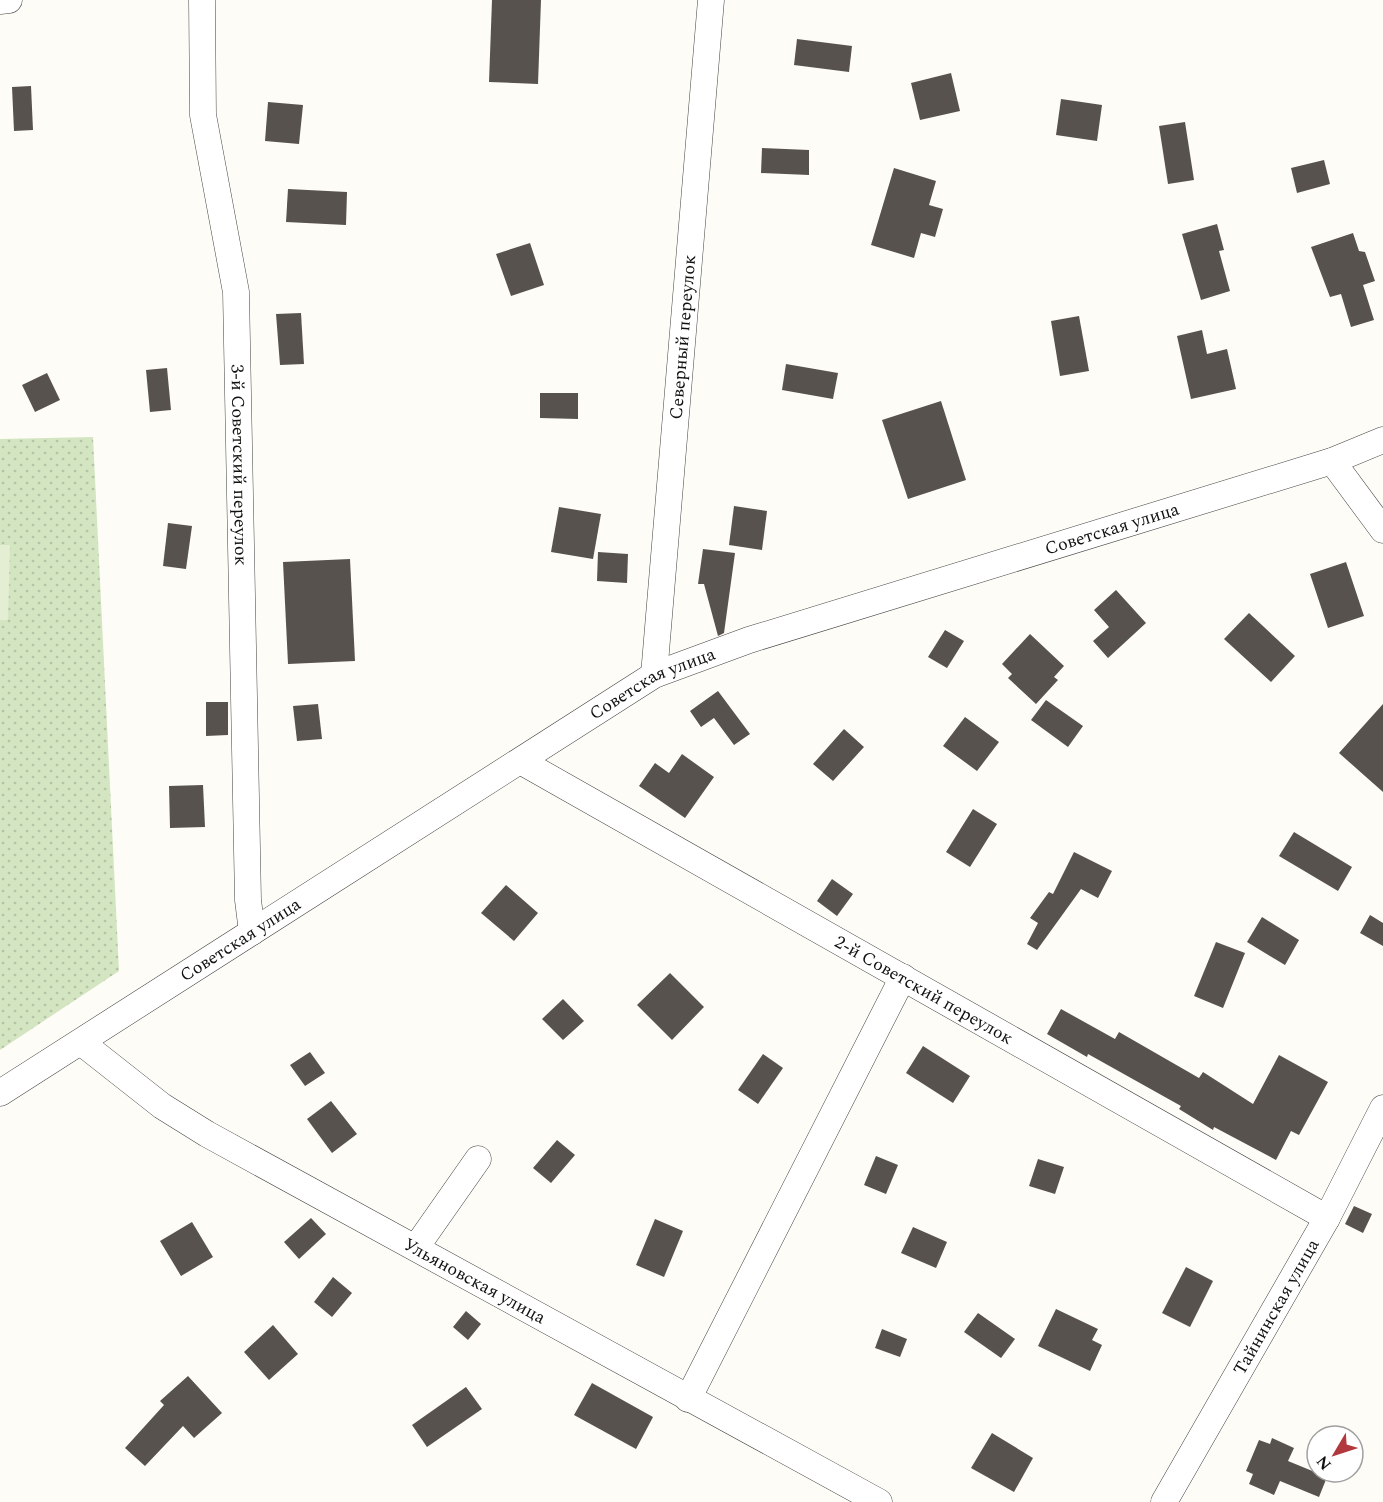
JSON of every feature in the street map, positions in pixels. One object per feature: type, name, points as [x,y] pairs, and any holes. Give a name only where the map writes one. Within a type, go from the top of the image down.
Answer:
[{"type":"street","points":[[0,1],[9,0]]},
{"type":"street","name":"3-й Советский переулок","points":[[201,0],[203,115],[236,292],[248,888],[252,932]]},
{"type":"street","name":"Северный переулок","points":[[654,675],[711,0]]},
{"type":"street","name":"Советская улица","points":[[0,1093],[522,762],[654,675],[749,640],[1332,461],[1383,440]]},
{"type":"street","points":[[1332,461],[1383,530]]},
{"type":"street","name":"2-й Советский переулок","points":[[522,762],[1327,1218]]},
{"type":"street","points":[[688,1399],[903,977]]},
{"type":"street","name":"Ульяновская улица","points":[[82,1043],[162,1106],[207,1134],[417,1246],[688,1399],[879,1502]]},
{"type":"street","name":"Тайнинская улица","points":[[1164,1502],[1327,1218],[1383,1108]]},
{"type":"street","points":[[417,1246],[478,1159]]},
{"type":"green space","points":[[93,437],[119,971],[0,1050],[0,439]]},
{"type":"green space","points":[[0,545],[10,545],[8,620],[0,620]]},
{"type":"building","points":[[492,0],[541,0],[538,84],[489,82]]},
{"type":"building","points":[[797,39],[852,46],[849,72],[794,65]]},
{"type":"building","points":[[951,73],[960,111],[920,120],[911,83]]},
{"type":"building","points":[[31,86],[33,130],[14,131],[12,87]]},
{"type":"building","points":[[1061,99],[1102,105],[1097,141],[1056,135]]},
{"type":"building","points":[[268,102],[303,105],[299,144],[265,141]]},
{"type":"building","points":[[1185,122],[1194,180],[1168,184],[1159,126]]},
{"type":"building","points":[[762,148],[809,150],[809,175],[761,173]]},
{"type":"building","points":[[1324,160],[1330,184],[1297,193],[1291,168]]},
{"type":"building","points":[[894,168],[936,181],[929,205],[943,209],[935,237],[921,233],[914,258],[871,245]]},
{"type":"building","points":[[288,189],[347,192],[346,225],[286,222]]},
{"type":"building","points":[[1217,224],[1224,250],[1219,251],[1230,291],[1201,300],[1182,234]]},
{"type":"building","points":[[1353,233],[1359,251],[1365,252],[1375,281],[1363,285],[1374,320],[1351,327],[1341,294],[1330,297],[1311,247]]},
{"type":"building","points":[[530,243],[544,285],[511,296],[496,254]]},
{"type":"building","points":[[301,313],[304,364],[280,365],[276,314]]},
{"type":"building","points":[[1079,316],[1089,371],[1060,376],[1051,321]]},
{"type":"building","points":[[1202,330],[1207,354],[1227,349],[1236,389],[1191,399],[1177,336]]},
{"type":"building","points":[[786,364],[838,373],[833,399],[782,390]]},
{"type":"building","points":[[167,368],[171,410],[150,412],[146,370]]},
{"type":"building","points":[[47,373],[60,400],[35,412],[22,385]]},
{"type":"building","points":[[540,393],[578,393],[578,419],[540,418]]},
{"type":"building","points":[[941,401],[966,480],[908,499],[882,420]]},
{"type":"building","points":[[734,506],[767,511],[762,550],[729,545]]},
{"type":"building","points":[[559,507],[601,514],[593,559],[551,552]]},
{"type":"building","points":[[168,523],[192,526],[186,569],[163,566]]},
{"type":"building","points":[[703,549],[735,553],[724,633],[718,636],[704,584],[698,584]]},
{"type":"building","points":[[598,552],[628,554],[627,583],[597,581]]},
{"type":"building","points":[[350,559],[355,661],[288,664],[283,562]]},
{"type":"building","points":[[1346,562],[1364,616],[1328,628],[1310,574]]},
{"type":"building","points":[[1116,590],[1146,623],[1108,658],[1093,641],[1109,627],[1094,610]]},
{"type":"building","points":[[1249,613],[1295,656],[1271,682],[1224,639]]},
{"type":"building","points":[[945,630],[964,641],[947,668],[928,657]]},
{"type":"building","points":[[1030,634],[1064,666],[1054,677],[1058,680],[1036,704],[1008,678],[1012,674],[1002,664]]},
{"type":"building","points":[[718,691],[750,734],[734,745],[714,718],[701,727],[690,711]]},
{"type":"building","points":[[1046,700],[1083,726],[1068,747],[1031,720]]},
{"type":"building","points":[[206,702],[228,702],[228,735],[206,736]]},
{"type":"building","points":[[318,704],[322,739],[297,741],[293,706]]},
{"type":"building","points":[[1383,704],[1383,792],[1339,753]]},
{"type":"building","points":[[965,717],[999,742],[977,771],[943,746]]},
{"type":"building","points":[[844,729],[864,747],[833,781],[813,764]]},
{"type":"building","points":[[682,754],[714,777],[685,818],[639,786],[655,763],[669,773]]},
{"type":"building","points":[[203,785],[205,827],[170,828],[169,786]]},
{"type":"building","points":[[973,809],[997,824],[970,867],[946,852]]},
{"type":"building","points":[[1294,832],[1352,867],[1338,891],[1279,856]]},
{"type":"building","points":[[1074,852],[1112,871],[1098,898],[1081,889],[1037,950],[1027,944],[1038,923],[1030,918],[1049,892],[1053,894]]},
{"type":"building","points":[[832,879],[853,894],[837,916],[817,901]]},
{"type":"building","points":[[506,885],[538,913],[514,941],[481,913]]},
{"type":"building","points":[[1370,915],[1383,923],[1383,946],[1360,933]]},
{"type":"building","points":[[1262,917],[1299,940],[1285,965],[1247,942]]},
{"type":"building","points":[[1216,942],[1245,953],[1223,1008],[1194,996]]},
{"type":"building","points":[[670,973],[704,1007],[672,1040],[637,1005]]},
{"type":"building","points":[[563,999],[584,1021],[563,1040],[542,1019]]},
{"type":"building","points":[[1061,1009],[1115,1039],[1119,1032],[1199,1078],[1203,1072],[1253,1104],[1279,1055],[1328,1082],[1299,1135],[1291,1131],[1276,1160],[1214,1127],[1213,1130],[1179,1109],[1181,1106],[1047,1034]]},
{"type":"building","points":[[923,1046],[970,1076],[953,1103],[906,1073]]},
{"type":"building","points":[[310,1052],[325,1073],[305,1086],[290,1065]]},
{"type":"building","points":[[763,1054],[783,1068],[758,1104],[738,1090]]},
{"type":"building","points":[[331,1101],[357,1134],[332,1153],[307,1119]]},
{"type":"building","points":[[557,1140],[575,1155],[551,1183],[533,1168]]},
{"type":"building","points":[[876,1156],[898,1165],[886,1194],[864,1185]]},
{"type":"building","points":[[1038,1159],[1064,1167],[1055,1194],[1029,1186]]},
{"type":"building","points":[[1354,1206],[1372,1214],[1363,1233],[1345,1224]]},
{"type":"building","points":[[311,1218],[326,1234],[299,1259],[284,1242]]},
{"type":"building","points":[[655,1219],[683,1231],[664,1277],[636,1265]]},
{"type":"building","points":[[192,1222],[213,1257],[181,1276],[160,1241]]},
{"type":"building","points":[[913,1227],[947,1242],[936,1268],[901,1253]]},
{"type":"building","points":[[1186,1267],[1213,1281],[1190,1327],[1162,1313]]},
{"type":"building","points":[[333,1277],[352,1293],[332,1317],[314,1302]]},
{"type":"building","points":[[1056,1309],[1098,1329],[1092,1340],[1102,1345],[1090,1371],[1038,1346]]},
{"type":"building","points":[[466,1311],[481,1324],[468,1340],[453,1327]]},
{"type":"building","points":[[978,1313],[1015,1339],[1001,1358],[964,1332]]},
{"type":"building","points":[[273,1325],[298,1354],[269,1380],[244,1352]]},
{"type":"building","points":[[882,1329],[907,1339],[900,1357],[875,1348]]},
{"type":"building","points":[[188,1376],[222,1413],[194,1438],[183,1426],[145,1466],[125,1448],[164,1405],[160,1401]]},
{"type":"building","points":[[592,1383],[653,1417],[636,1449],[574,1415]]},
{"type":"building","points":[[466,1387],[482,1409],[427,1447],[412,1425]]},
{"type":"building","points":[[992,1433],[1033,1458],[1014,1492],[971,1468]]},
{"type":"building","points":[[1272,1438],[1294,1448],[1288,1461],[1305,1468],[1305,1484],[1324,1484],[1319,1497],[1280,1481],[1274,1495],[1249,1484],[1253,1474],[1246,1471],[1259,1440],[1270,1444]]}]
